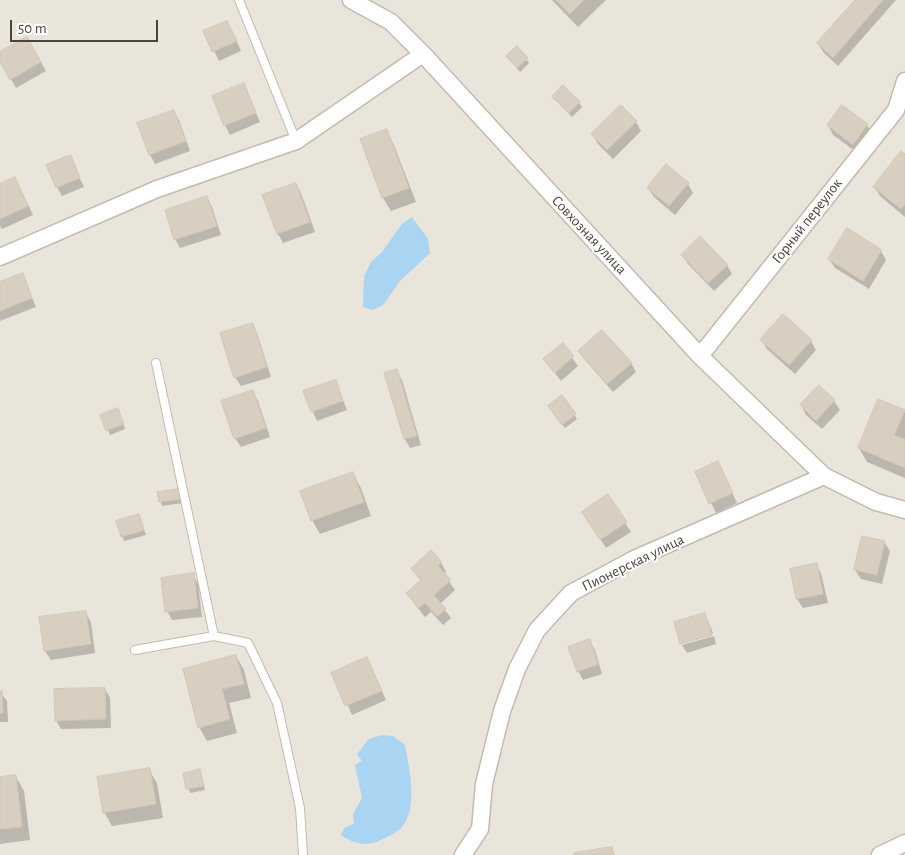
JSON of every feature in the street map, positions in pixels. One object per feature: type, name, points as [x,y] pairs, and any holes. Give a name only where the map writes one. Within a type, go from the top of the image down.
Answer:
[{"type":"street","name":"Совхозная улица","points":[[351,0],[390,22],[423,54],[700,356],[824,476]]},
{"type":"street","points":[[0,257],[157,188],[296,142],[423,54]]},
{"type":"street","name":"Горный переулок","points":[[700,356],[896,110],[905,81]]},
{"type":"street","points":[[824,476],[876,502],[905,510]]},
{"type":"street","name":"Пионерская улица","points":[[463,855],[480,829],[484,784],[502,711],[517,669],[537,630],[571,593],[634,559],[824,476]]},
{"type":"street","points":[[880,855],[905,843]]},
{"type":"lane","points":[[239,0],[296,142]]},
{"type":"lane","points":[[156,363],[214,636]]},
{"type":"lane","points":[[135,650],[214,636],[248,643],[277,703],[300,808],[302,855]]},
{"type":"shaded area","points":[[0,0],[905,0],[905,855],[0,855]]},
{"type":"water","points":[[412,217],[428,239],[430,253],[400,281],[383,305],[373,310],[363,307],[364,276],[371,262],[382,252],[402,224]]},
{"type":"water","points":[[382,735],[393,736],[405,745],[411,788],[410,810],[407,820],[397,832],[376,842],[360,844],[341,835],[344,828],[354,824],[353,814],[362,798],[355,765],[362,761],[357,754],[369,739]]},
{"type":"building","points":[[556,0],[584,0],[570,14]]},
{"type":"building","points":[[855,0],[883,0],[833,58],[817,43]]},
{"type":"building","points":[[227,21],[237,41],[212,52],[203,31]]},
{"type":"building","points":[[27,37],[41,62],[10,80],[0,62],[0,52]]},
{"type":"building","points":[[517,46],[528,58],[517,68],[506,56]]},
{"type":"building","points":[[244,83],[256,113],[224,126],[212,96]]},
{"type":"building","points":[[563,85],[580,102],[569,113],[552,97]]},
{"type":"building","points":[[621,105],[637,121],[607,150],[591,134]]},
{"type":"building","points":[[842,105],[868,124],[853,145],[827,125]]},
{"type":"building","points":[[174,110],[186,141],[149,155],[137,123]]},
{"type":"building","points":[[387,129],[409,188],[382,198],[360,139]]},
{"type":"building","points":[[901,151],[905,154],[905,204],[901,209],[873,187]]},
{"type":"building","points":[[71,155],[80,178],[56,188],[46,165]]},
{"type":"building","points":[[666,164],[689,183],[669,206],[647,188]]},
{"type":"building","points":[[15,177],[28,206],[0,219],[0,184]]},
{"type":"building","points":[[296,183],[310,222],[277,234],[262,195]]},
{"type":"building","points":[[207,196],[217,226],[174,240],[165,210]]},
{"type":"building","points":[[847,228],[882,250],[863,281],[828,259]]},
{"type":"building","points":[[700,236],[728,265],[708,283],[681,255]]},
{"type":"building","points":[[23,273],[32,298],[0,311],[0,282]]},
{"type":"building","points":[[783,314],[812,340],[789,365],[760,340]]},
{"type":"building","points":[[253,323],[267,367],[234,378],[220,333]]},
{"type":"building","points":[[602,330],[632,363],[607,384],[578,351]]},
{"type":"building","points":[[563,343],[574,356],[555,373],[543,359]]},
{"type":"building","points":[[397,369],[417,436],[404,439],[384,373]]},
{"type":"building","points":[[336,380],[343,401],[311,412],[303,391]]},
{"type":"building","points":[[819,385],[835,400],[816,421],[800,405]]},
{"type":"building","points":[[253,390],[266,428],[234,439],[221,401]]},
{"type":"building","points":[[562,395],[576,414],[562,425],[548,406]]},
{"type":"building","points":[[878,399],[905,410],[894,435],[905,439],[905,468],[858,448]]},
{"type":"building","points":[[118,408],[124,424],[106,431],[100,415]]},
{"type":"building","points":[[718,461],[733,493],[709,504],[695,472]]},
{"type":"building","points":[[353,472],[364,502],[311,521],[300,491]]},
{"type":"building","points":[[180,489],[182,499],[159,502],[157,492]]},
{"type":"building","points":[[608,494],[627,522],[600,540],[582,512]]},
{"type":"building","points":[[139,514],[144,530],[121,537],[116,521]]},
{"type":"building","points":[[862,536],[885,541],[877,575],[854,570]]},
{"type":"building","points":[[431,550],[442,562],[438,566],[451,580],[434,595],[446,609],[437,617],[425,603],[419,608],[406,593],[421,580],[411,569]]},
{"type":"building","points":[[817,563],[823,594],[796,599],[790,569]]},
{"type":"building","points":[[194,573],[198,608],[165,612],[161,578]]},
{"type":"building","points":[[86,611],[91,644],[44,651],[39,617]]},
{"type":"building","points":[[705,613],[712,635],[680,644],[674,622]]},
{"type":"building","points":[[590,639],[598,664],[577,672],[568,647]]},
{"type":"building","points":[[236,655],[244,684],[222,689],[230,719],[198,728],[183,669]]},
{"type":"building","points":[[367,657],[382,691],[345,706],[331,673]]},
{"type":"building","points":[[105,688],[106,719],[55,721],[54,689]]},
{"type":"building","points":[[0,691],[2,691],[3,713],[0,713]]},
{"type":"building","points":[[150,768],[156,804],[103,813],[97,777]]},
{"type":"building","points":[[200,769],[204,786],[186,789],[183,774]]},
{"type":"building","points":[[16,775],[22,827],[0,829],[0,777]]},
{"type":"building","points":[[612,847],[614,855],[574,855],[574,853]]}]
